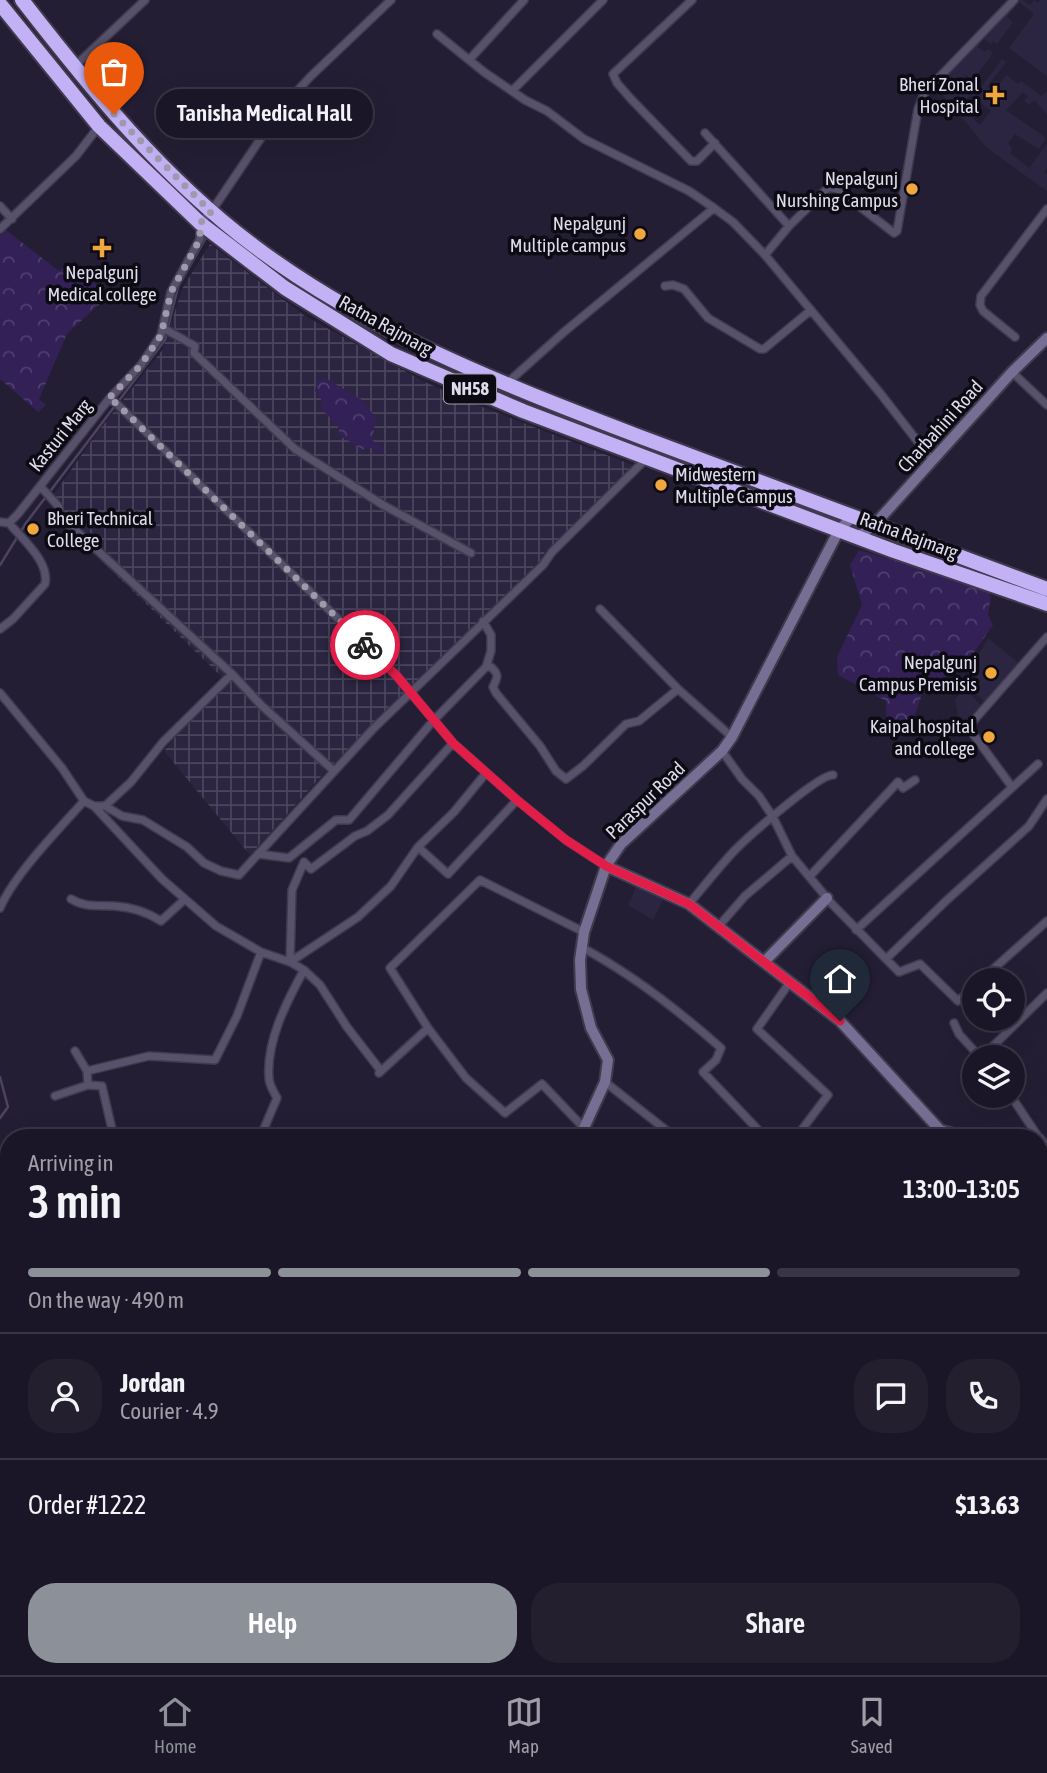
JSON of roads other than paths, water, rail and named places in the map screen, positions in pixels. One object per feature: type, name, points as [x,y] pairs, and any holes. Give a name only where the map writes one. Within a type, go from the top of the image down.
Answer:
[{"type":"highway","name":"Ratna Rajmarg","points":[[22,0],[74,67],[162,165],[211,212],[300,279],[353,311],[505,385],[1047,589]]},
{"type":"highway","name":"Ratna Rajmarg","points":[[0,4],[99,126],[200,223],[285,288],[391,354],[523,411],[858,537],[1047,604]]},
{"type":"street","points":[[74,67],[145,0]]},
{"type":"street","name":"Kasturi Marg","points":[[9,523],[108,399],[141,365],[163,328],[171,292],[200,239],[200,223],[211,212],[280,110],[310,77],[391,0]]},
{"type":"street","points":[[469,60],[524,0]]},
{"type":"street","points":[[512,91],[533,73],[603,0]]},
{"type":"street","points":[[692,0],[613,74],[631,99],[691,161],[697,161],[715,143]]},
{"type":"street","points":[[765,255],[789,226],[829,187],[837,189],[894,233],[897,231],[918,109],[925,92],[1014,0]]},
{"type":"street","points":[[437,34],[512,91],[547,111],[584,139],[689,191],[733,222],[811,310],[932,460]]},
{"type":"street","points":[[0,229],[76,156],[99,126]]},
{"type":"street","points":[[705,132],[789,226]]},
{"type":"street","points":[[0,206],[12,219]]},
{"type":"street","points":[[505,385],[564,332],[714,208]]},
{"type":"street","points":[[1016,337],[983,311],[979,305],[981,296],[1047,209]]},
{"type":"street","points":[[665,286],[673,285],[684,289],[708,318],[761,349],[811,310]]},
{"type":"street","points":[[163,328],[195,346],[194,353],[208,368],[295,449],[383,505],[471,553]]},
{"type":"street","name":"Charbahini Road","points":[[858,537],[875,524],[1047,338]]},
{"type":"street","points":[[1013,372],[1047,405]]},
{"type":"street","points":[[108,399],[116,403],[396,675],[433,722],[486,773],[566,840],[606,866],[689,904],[840,1021],[939,1129]]},
{"type":"street","points":[[94,806],[105,806],[122,816],[143,820],[187,848],[204,863],[239,875],[373,729],[543,565],[552,552],[648,457]]},
{"type":"street","points":[[40,486],[59,507],[60,516],[334,771]]},
{"type":"street","name":"Paraspur Road","points":[[587,1129],[605,1082],[608,1060],[591,1028],[581,989],[581,947],[606,866],[621,844],[722,751],[732,737],[839,530],[853,516]]},
{"type":"street","points":[[0,522],[9,523],[40,560],[46,577],[45,584],[13,619],[0,629]]},
{"type":"street","points":[[600,609],[678,689],[732,737]]},
{"type":"street","points":[[258,854],[289,858],[336,821],[349,820],[433,722],[486,667],[491,651],[491,635],[483,621]]},
{"type":"street","points":[[1012,787],[968,727],[1047,637]]},
{"type":"street","points":[[486,667],[491,667],[498,675],[493,687],[496,693],[540,746],[556,771],[566,779],[626,724],[639,721],[678,689]]},
{"type":"street","points":[[105,806],[131,782],[163,742],[232,674]]},
{"type":"street","points":[[0,694],[62,768],[85,801],[94,806],[162,879],[216,926],[261,952],[290,962],[304,970],[320,985],[379,1072],[428,1028]]},
{"type":"street","points":[[290,962],[292,890],[304,862],[311,869],[388,815],[453,743]]},
{"type":"street","points":[[722,751],[742,779],[760,796],[774,817],[792,856],[856,930],[900,972],[920,964],[958,1001],[962,997]]},
{"type":"street","points":[[856,930],[1038,764]]},
{"type":"street","points":[[290,962],[359,917],[391,886],[418,847],[454,812],[486,773]]},
{"type":"street","points":[[689,904],[736,849],[813,784],[827,774],[832,775]]},
{"type":"street","points":[[810,876],[898,782],[903,788],[915,780]]},
{"type":"street","points":[[886,960],[1029,826],[1047,799]]},
{"type":"street","points":[[418,847],[448,874],[517,800]]},
{"type":"street","points":[[0,908],[5,895],[54,834],[85,801]]},
{"type":"street","points":[[718,927],[745,897],[792,856]]},
{"type":"street","points":[[581,1129],[542,1084],[505,1114],[466,1078],[428,1028],[390,968],[480,880],[584,932]]},
{"type":"street","points":[[764,962],[827,898]]},
{"type":"street","points":[[71,899],[83,906],[115,906],[138,910],[161,921],[185,899]]},
{"type":"street","points":[[994,968],[1047,920]]},
{"type":"street","points":[[581,947],[623,971],[692,1022],[721,1048],[716,1060],[703,1072],[757,1129]]},
{"type":"street","points":[[87,1071],[149,1056],[215,1060],[237,1016],[261,952]]},
{"type":"street","points":[[264,1129],[276,1098],[268,1080],[272,1046],[286,1003],[304,970]]},
{"type":"street","points":[[790,982],[757,1029],[828,1095],[803,1129]]},
{"type":"street","points":[[993,1045],[1047,993]]},
{"type":"street","points":[[954,1023],[959,1034],[970,1045]]},
{"type":"street","points":[[75,1051],[87,1071],[88,1085]]},
{"type":"street","points":[[605,1082],[665,1129]]},
{"type":"street","points":[[55,1096],[88,1085],[102,1086],[112,1129]]},
{"type":"street","points":[[1020,1108],[1033,1129]]},
{"type":"waterway","points":[[0,565],[26,523],[165,340],[178,287],[207,236]]},
{"type":"waterway","points":[[0,1077],[8,1107],[0,1118]]},
{"type":"place","name":"Bheri Zonal Hospital","points":[[995,95]]},
{"type":"place","name":"Tanisha Medical Hall","points":[[114,114]]},
{"type":"place","name":"Nepalgunj Nurshing Campus","points":[[912,189]]},
{"type":"place","name":"Nepalgunj Multiple campus","points":[[640,234]]},
{"type":"place","name":"Nepalgunj Medical college","points":[[102,248]]},
{"type":"place","name":"Midwestern Multiple Campus","points":[[661,485]]},
{"type":"place","name":"Bheri Technical College","points":[[33,529]]},
{"type":"place","name":"Nepalgunj Campus Premisis","points":[[991,673]]},
{"type":"place","name":"Kaipal hospital and college","points":[[989,737]]}]
